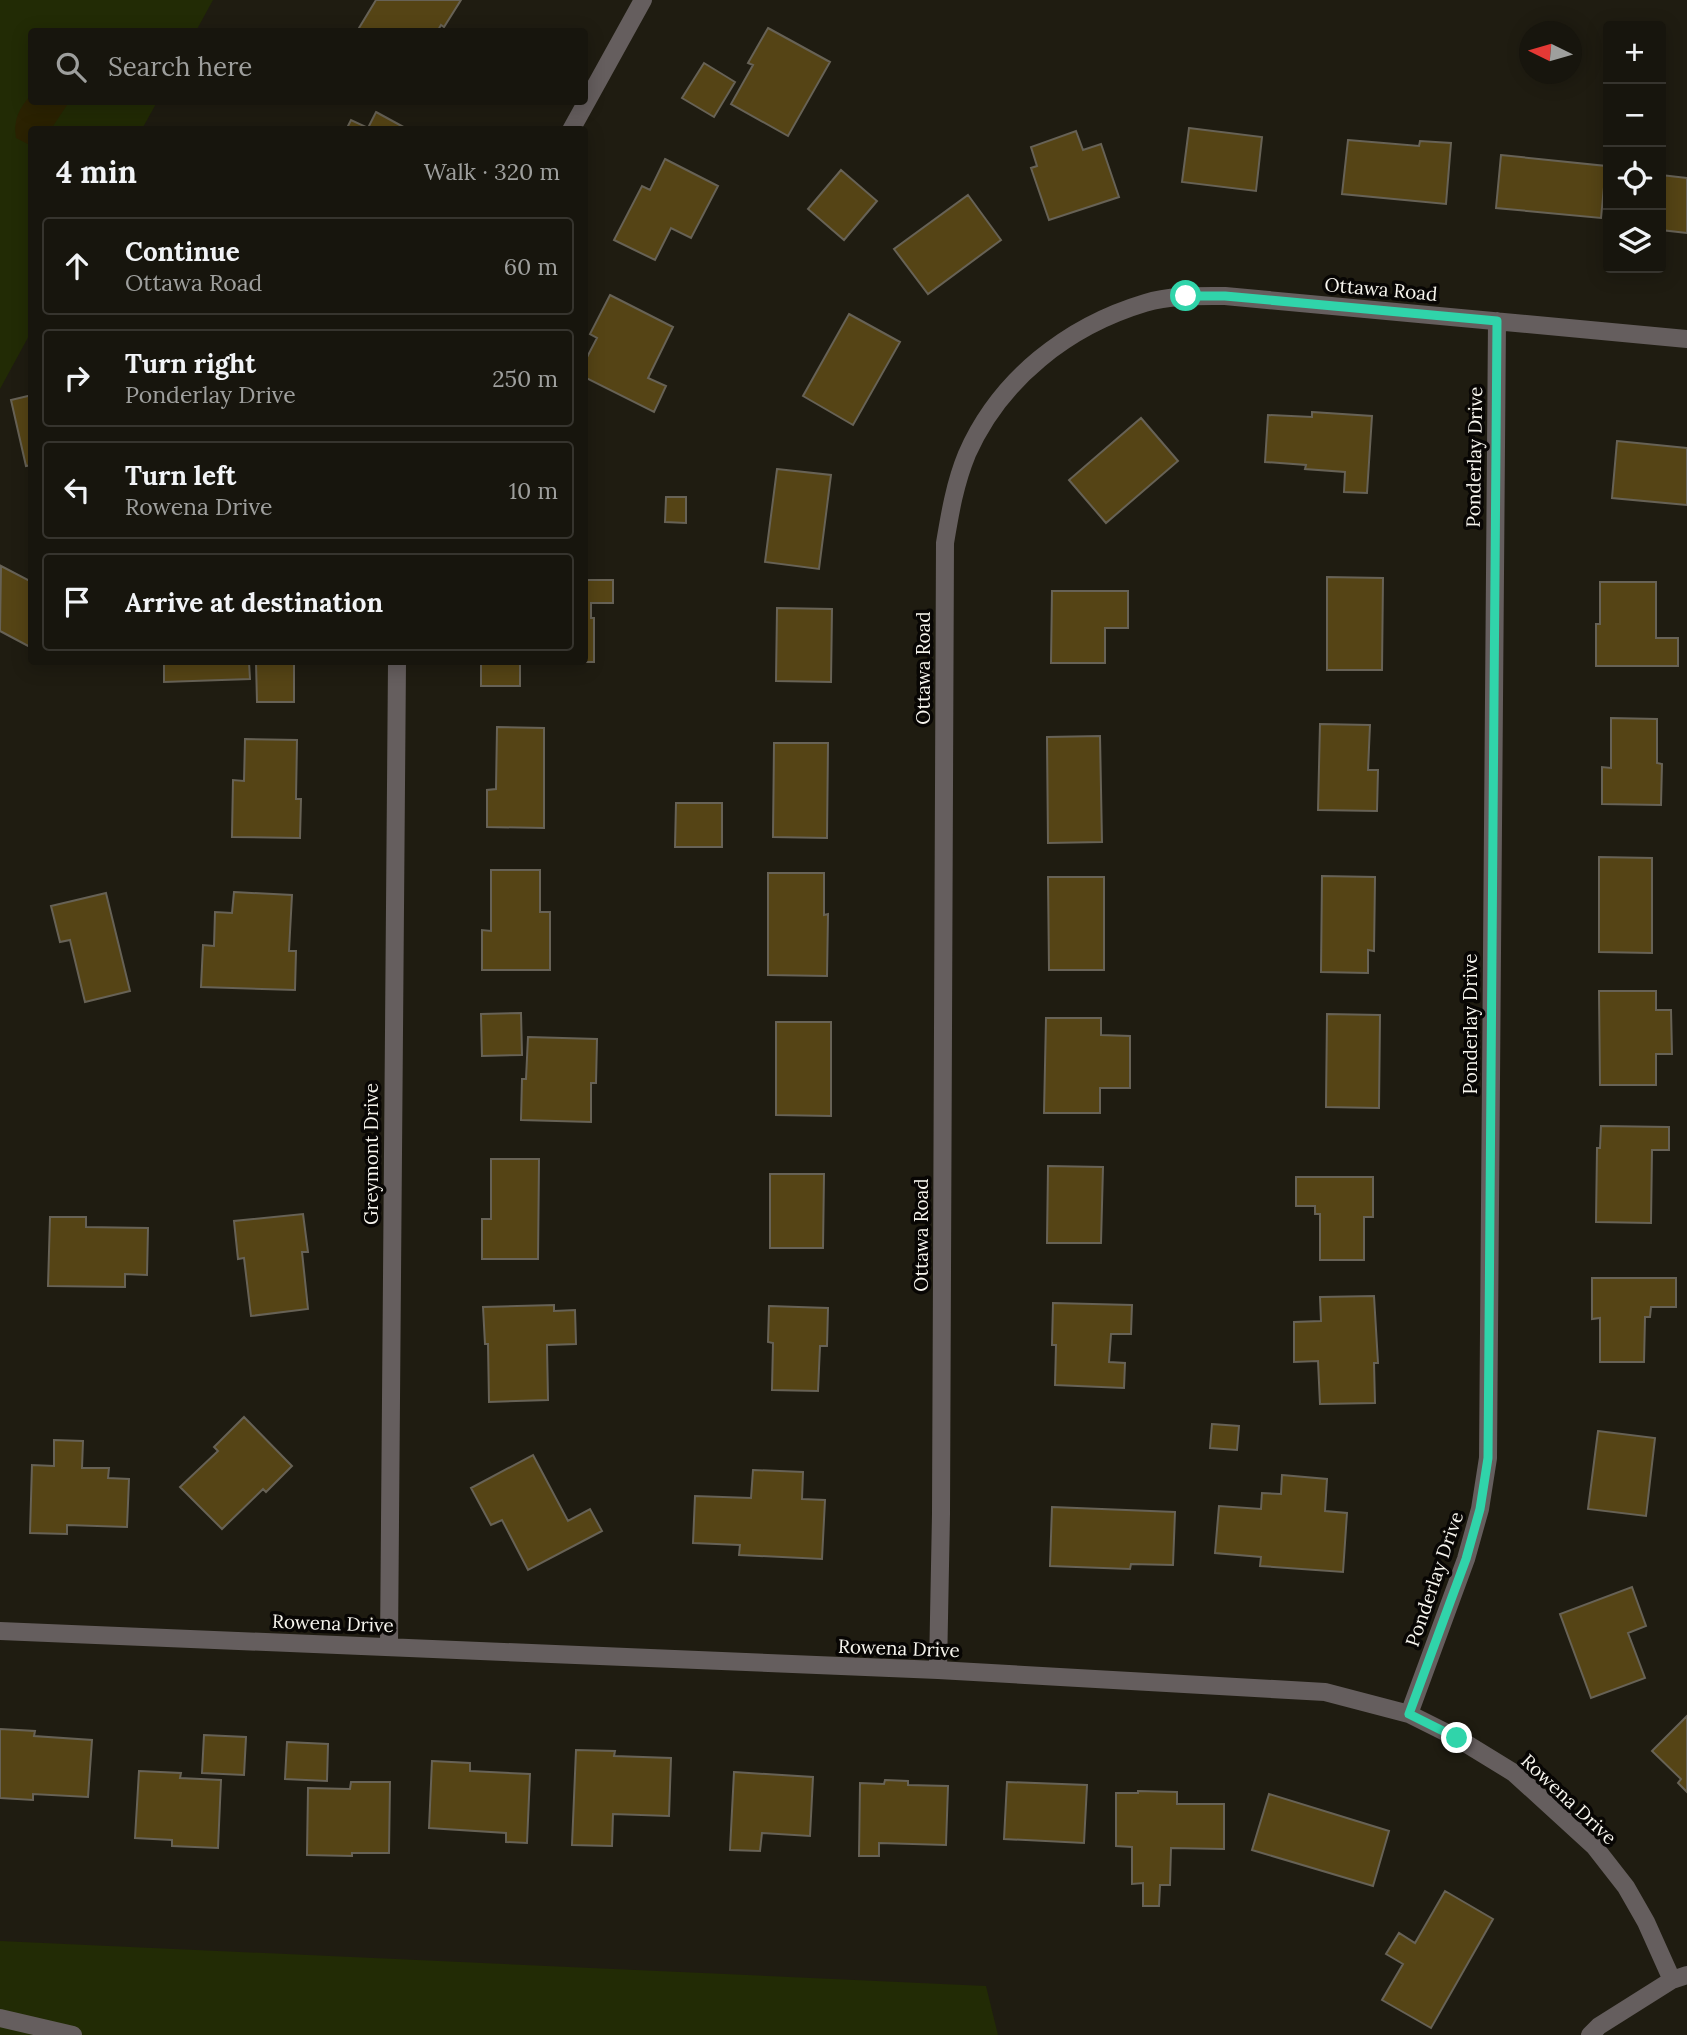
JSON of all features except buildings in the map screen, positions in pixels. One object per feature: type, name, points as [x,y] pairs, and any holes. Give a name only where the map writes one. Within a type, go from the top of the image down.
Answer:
[{"type":"street","points":[[588,99],[643,0]]},
{"type":"street","points":[[573,126],[585,105]]},
{"type":"street","name":"Ottawa Road","points":[[938,1670],[945,543],[953,497],[968,454],[998,401],[1039,357],[1090,324],[1147,302],[1186,296],[1225,296],[1687,340]]},
{"type":"street","name":"Ponderlay Drive","points":[[1409,1714],[1466,1559],[1480,1509],[1488,1458],[1497,321]]},
{"type":"street","name":"Greymont Drive","points":[[388,1646],[397,665]]},
{"type":"street","name":"Rowena Drive","points":[[0,1631],[938,1670],[1325,1692],[1409,1714],[1457,1738],[1514,1773],[1594,1846],[1626,1887],[1679,1977]]},
{"type":"street","points":[[1590,2035],[1599,2026],[1679,1977]]},
{"type":"street","points":[[0,2018],[73,2035]]},
{"type":"green space","points":[[0,0],[213,0],[198,28],[28,28],[28,105],[155,105],[144,126],[28,126],[28,338],[0,389]]},
{"type":"green space","points":[[0,1941],[986,1986],[998,2035],[0,2035]]},
{"type":"sand","points":[[28,99],[28,105],[67,105],[53,126],[28,126],[28,144],[16,138],[15,126],[20,110]]},
{"type":"route","points":[[1186,296],[1225,296],[1497,321],[1488,1458],[1480,1509],[1466,1559],[1409,1714],[1457,1738]]}]
